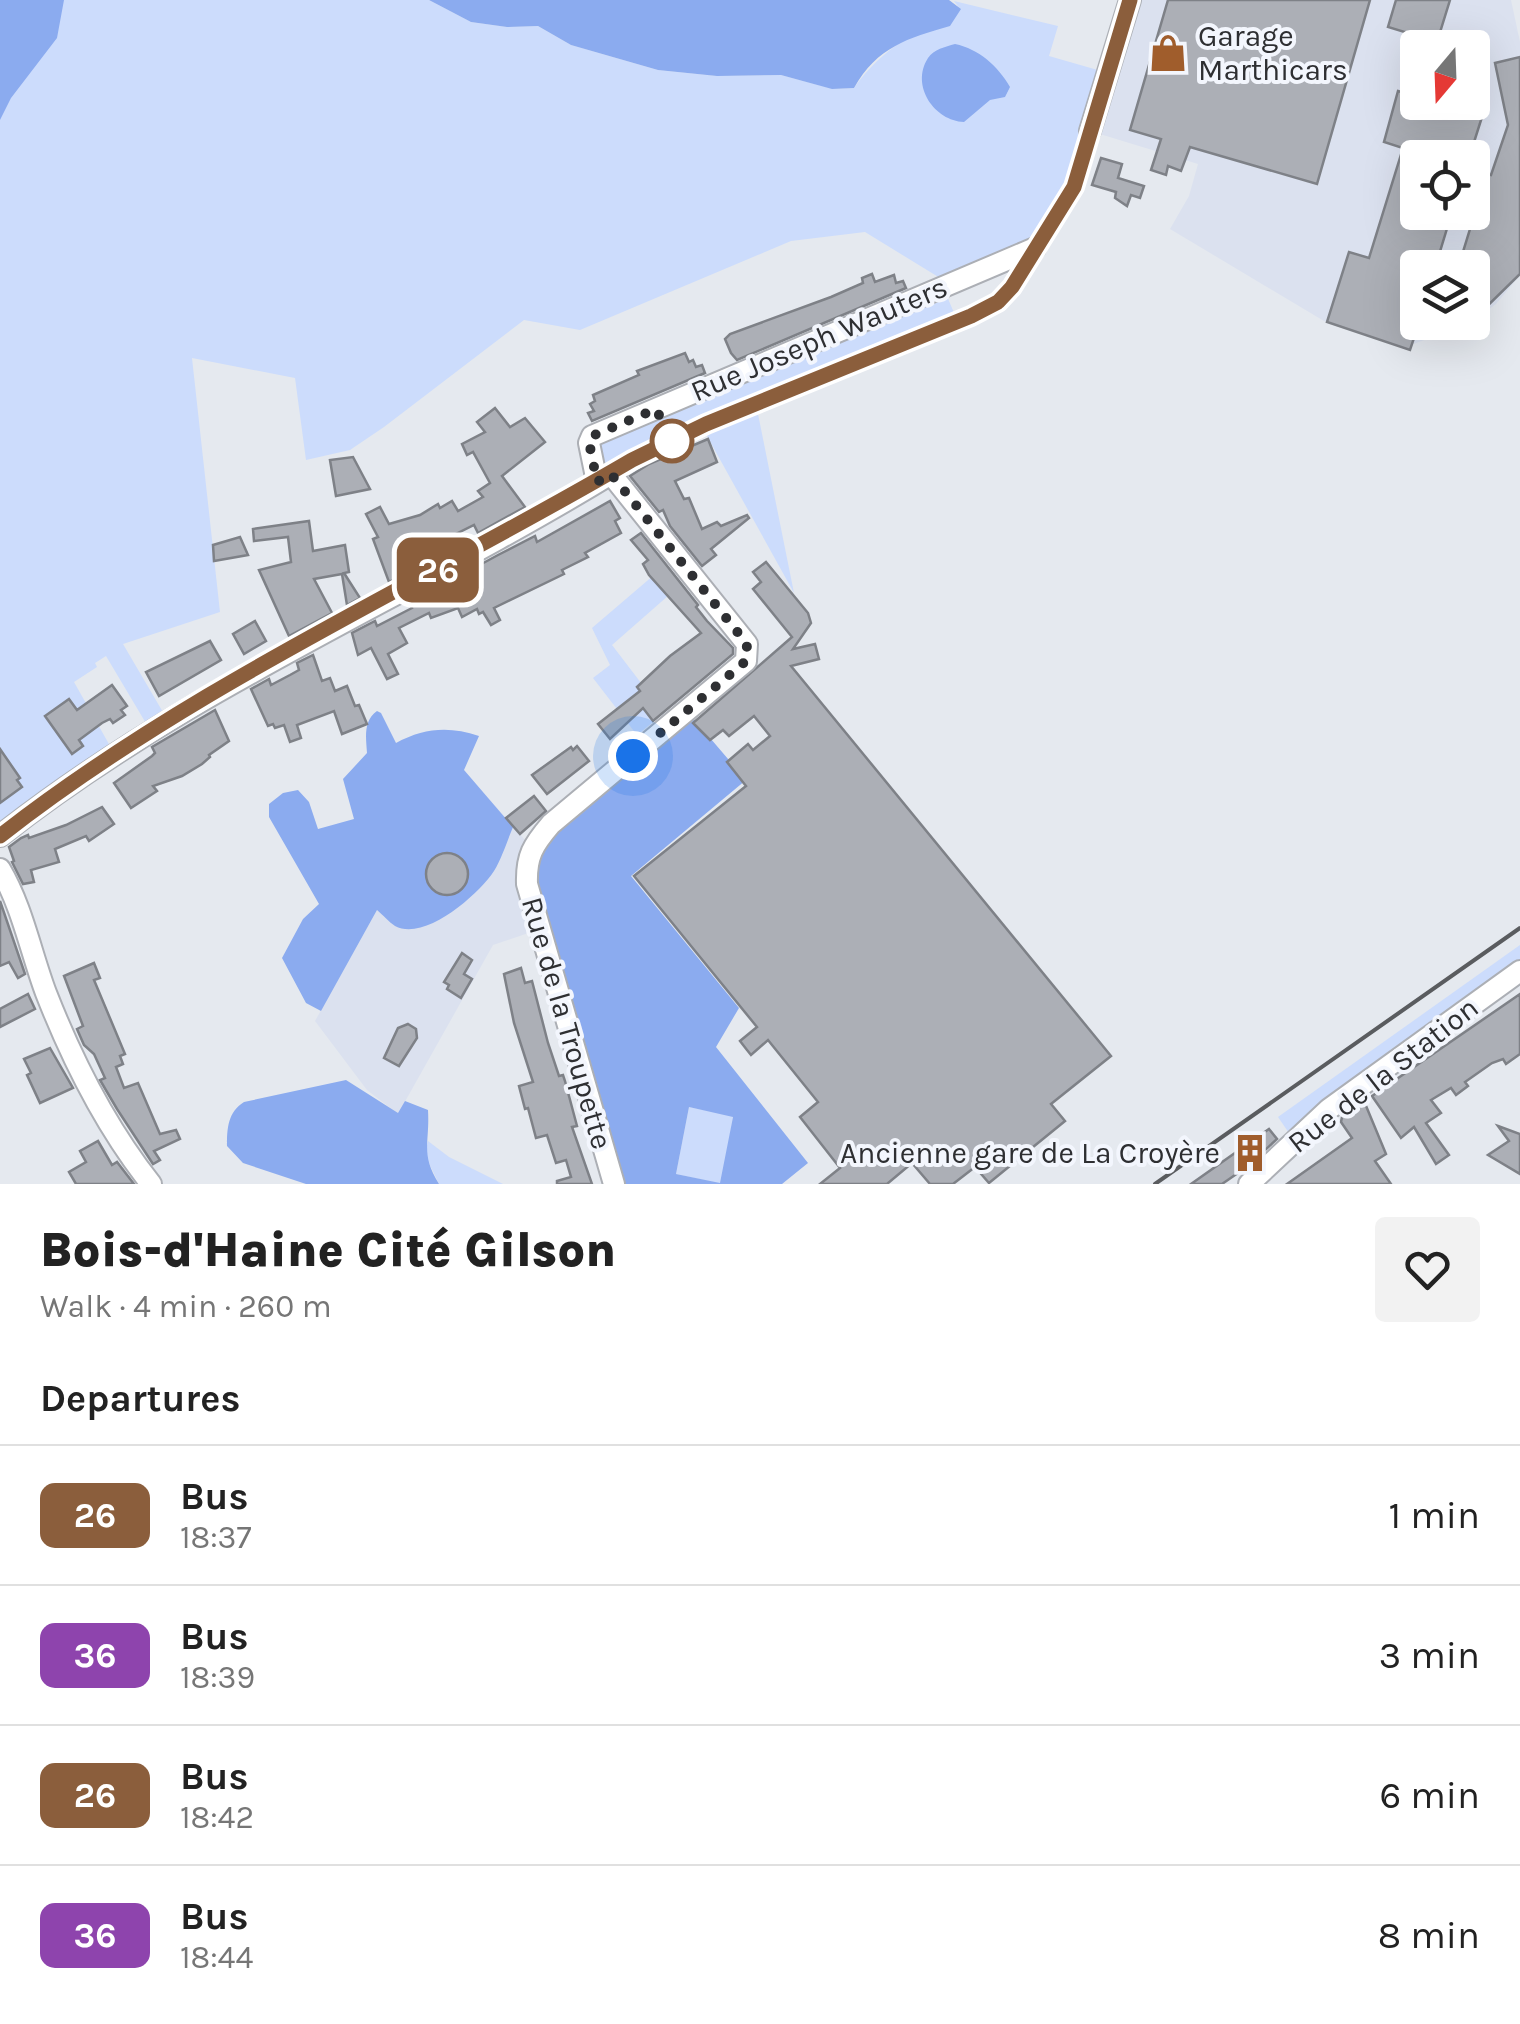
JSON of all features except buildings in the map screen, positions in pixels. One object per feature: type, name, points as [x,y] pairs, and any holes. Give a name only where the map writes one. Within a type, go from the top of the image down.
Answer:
[{"type":"street","points":[[1090,131],[1130,0]]},
{"type":"street","name":"Rue Joseph Wauters","points":[[604,478],[589,442],[592,436],[1035,248]]},
{"type":"street","points":[[0,836],[56,793],[167,720],[604,478]]},
{"type":"street","name":"Rue de la Troupette","points":[[604,478],[747,644],[746,661],[551,824],[526,861],[527,884],[614,1184]]},
{"type":"street","points":[[0,869],[47,995],[92,1098],[150,1184]]},
{"type":"street","name":"Rue de la Station","points":[[1249,1184],[1329,1109],[1520,971]]},
{"type":"shaded area","points":[[0,0],[429,0],[471,22],[538,26],[571,45],[658,70],[717,76],[781,75],[833,89],[854,88],[889,51],[960,9],[954,1],[1058,26],[1049,56],[1108,73],[1074,187],[1035,248],[943,287],[958,322],[756,404],[794,593],[702,427],[597,482],[589,443],[942,287],[940,278],[865,232],[791,241],[580,330],[524,320],[350,450],[306,460],[295,378],[192,358],[220,612],[123,644],[167,719],[150,730],[106,656],[74,682],[114,753],[0,827]]},
{"type":"shaded area","points":[[0,0],[64,0],[57,38],[11,98],[0,120]]},
{"type":"shaded area","points":[[429,0],[949,0],[961,9],[950,26],[907,40],[883,54],[854,88],[832,89],[781,75],[717,76],[658,70],[571,45],[538,26],[471,22]]},
{"type":"shaded area","points":[[1130,0],[1511,0],[1520,42],[1520,275],[1490,308],[1490,250],[1400,250],[1400,340],[1424,340],[1408,346],[1324,321],[1170,229],[1189,196],[1198,164],[1090,131]]},
{"type":"shaded area","points":[[955,44],[987,59],[1010,87],[1005,97],[990,100],[964,122],[935,109],[922,80],[930,55]]},
{"type":"shaded area","points":[[654,575],[669,595],[612,645],[664,713],[637,735],[593,678],[610,665],[592,628]]},
{"type":"shaded area","points":[[377,711],[396,743],[437,730],[479,736],[464,770],[513,827],[494,871],[464,903],[436,922],[407,929],[395,926],[377,910],[321,1011],[306,1003],[282,958],[303,919],[319,904],[269,817],[269,804],[283,793],[298,790],[309,802],[318,829],[354,819],[343,779],[367,753],[367,725]]},
{"type":"shaded area","points":[[687,711],[746,780],[631,876],[739,1008],[716,1047],[808,1163],[782,1184],[614,1184],[527,884],[531,847]],"holes":[[[689,1107],[733,1117],[720,1183],[676,1174]]]},
{"type":"shaded area","points":[[464,770],[531,847],[540,929],[493,945],[398,1114],[367,1090],[315,1021],[377,910]]},
{"type":"shaded area","points":[[1520,945],[1520,971],[1289,1133],[1278,1117]]},
{"type":"shaded area","points":[[346,1080],[398,1113],[405,1101],[428,1110],[428,1156],[439,1184],[306,1184],[243,1163],[227,1146],[232,1116],[244,1102]]},
{"type":"shaded area","points":[[689,1107],[733,1116],[722,1184],[676,1174]]},
{"type":"shaded area","points":[[428,1141],[449,1157],[503,1184],[439,1184],[425,1155]]},
{"type":"railway","points":[[1155,1184],[1520,928]]},
{"type":"bus line","name":"26","points":[[0,836],[56,793],[167,720],[632,460],[706,424],[998,302],[1012,287],[1074,187],[1130,0]]},
{"type":"place","name":"Garage Marthicars","points":[[1168,53]]},
{"type":"place","name":"Ancienne gare de La Croyère","points":[[1250,1153]]},
{"type":"route","points":[[633,756],[746,661],[747,644],[611,474],[597,482],[589,442],[592,436],[656,409],[672,441]]}]
